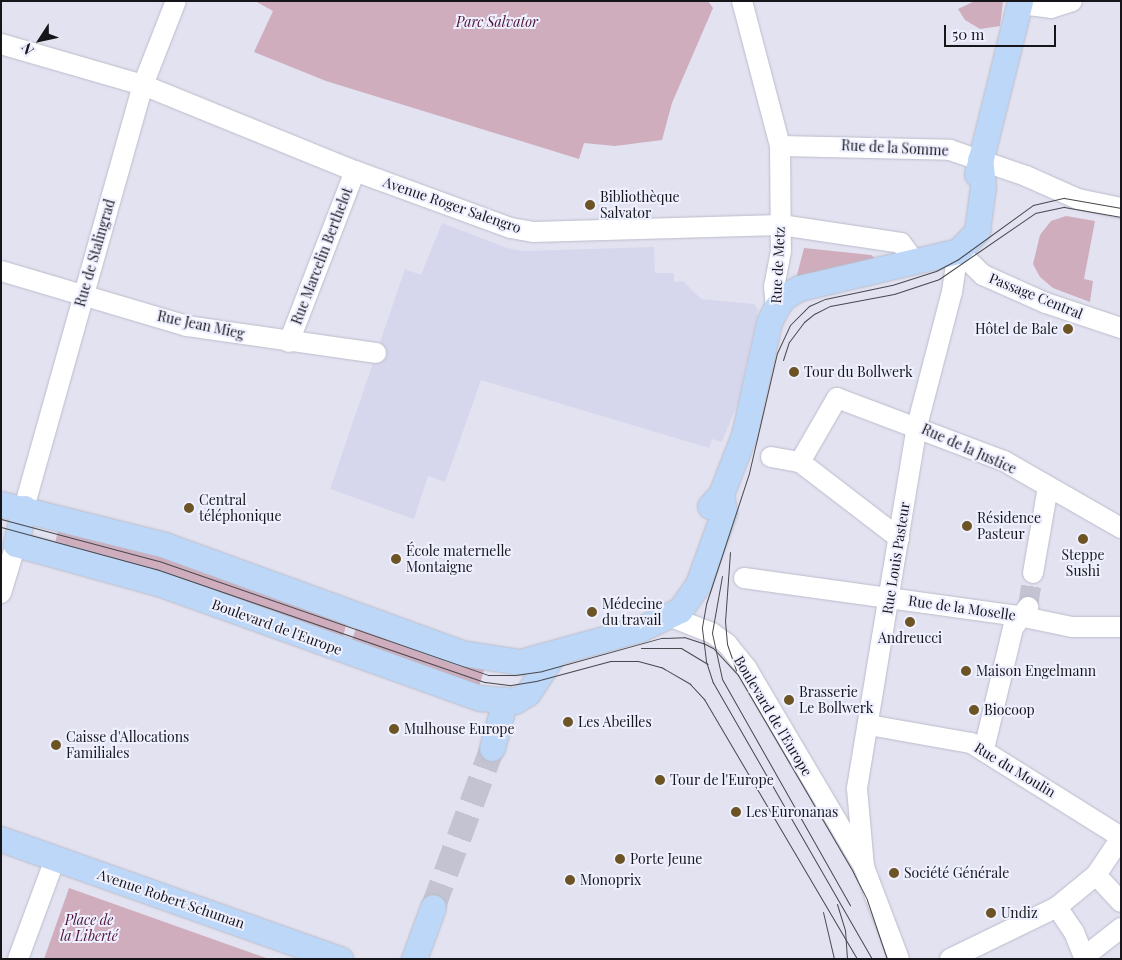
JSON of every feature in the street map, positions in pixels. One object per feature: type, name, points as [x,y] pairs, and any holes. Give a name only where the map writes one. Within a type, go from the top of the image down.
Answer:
[{"type":"main road","name":"Rue Louis Pasteur","points":[[958,252],[1020,3]]},
{"type":"main road","points":[[776,308],[784,297],[799,288],[958,252]]},
{"type":"main road","name":"Rue de Metz","points":[[666,615],[687,576],[710,505],[721,494],[744,435],[770,322],[776,308]]},
{"type":"main road","points":[[16,544],[13,506],[165,545],[462,653],[520,662],[554,655],[640,629],[666,615]]},
{"type":"main road","name":"Boulevard de l'Europe","points":[[16,544],[158,583],[480,698],[515,701],[528,693],[554,655]]},
{"type":"main road","points":[[492,748],[505,700]]},
{"type":"main road","name":"Avenue Robert Schuman","points":[[1,839],[303,953],[340,959]]},
{"type":"main road","points":[[414,959],[433,908]]},
{"type":"street","name":"Rue de Stalingrad","points":[[13,506],[83,295],[143,85],[176,1]]},
{"type":"street","name":"Rue de Metz","points":[[742,1],[780,146],[781,251],[774,286],[776,308]]},
{"type":"street","points":[[1020,3],[1052,8],[1072,1]]},
{"type":"street","name":"Avenue Roger Salengro","points":[[1,44],[143,85],[354,171],[485,220],[533,232],[781,226],[901,243],[915,262]]},
{"type":"street","name":"Rue de la Somme","points":[[780,146],[836,145],[950,150],[980,159],[1078,199],[1121,208]]},
{"type":"street","name":"Rue Marcelin Berthelot","points":[[289,342],[354,171]]},
{"type":"street","name":"Passage Central","points":[[958,252],[983,275],[1046,303],[1121,328]]},
{"type":"street","name":"Rue Louis Pasteur","points":[[864,867],[856,788],[869,726],[917,426],[952,292],[958,252]]},
{"type":"street","name":"Rue Jean Mieg","points":[[1,271],[187,326],[376,353]]},
{"type":"street","name":"Rue de la Justice","points":[[800,462],[837,398],[917,426],[1004,461],[1121,528]]},
{"type":"street","points":[[771,457],[800,462],[899,538]]},
{"type":"street","points":[[1033,573],[1048,486]]},
{"type":"street","points":[[1,593],[16,544]]},
{"type":"street","name":"Rue de la Moselle","points":[[744,578],[889,598],[1024,611],[1072,627],[1121,627]]},
{"type":"street","points":[[984,750],[1013,628],[1024,611]]},
{"type":"street","name":"Boulevard de l'Europe","points":[[666,615],[712,633],[727,644],[747,669],[864,867],[899,959]]},
{"type":"street","name":"Rue du Moulin","points":[[869,726],[971,743],[1083,811],[1121,837]]},
{"type":"street","points":[[950,959],[1057,907],[1096,875],[1121,837]]},
{"type":"street","points":[[18,959],[55,859]]},
{"type":"street","points":[[1096,875],[1121,902]]},
{"type":"street","points":[[1057,907],[1074,932],[1085,958],[1121,928]]},
{"type":"shaded area","points":[[442,223],[507,248],[524,251],[654,247],[655,273],[674,273],[674,282],[683,281],[701,299],[754,304],[758,309],[738,402],[722,442],[712,439],[709,448],[481,380],[445,482],[428,476],[414,519],[330,489],[405,269],[421,275]]},
{"type":"green space","name":"Parc Salvator","points":[[255,1],[708,1],[713,8],[672,103],[662,140],[615,146],[584,143],[579,159],[326,81],[254,52],[273,11]]},
{"type":"green space","points":[[975,1],[1003,1],[1000,26],[980,29],[965,20],[958,9]]},
{"type":"green space","points":[[1066,216],[1095,221],[1084,279],[1093,281],[1090,302],[1053,288],[1040,277],[1033,264],[1040,235],[1051,221]]},
{"type":"green space","points":[[804,248],[871,255],[875,258],[796,279]]},
{"type":"green space","points":[[59,527],[165,557],[347,622],[342,640],[53,551]]},
{"type":"green space","points":[[357,626],[485,667],[477,693],[349,648]]},
{"type":"green space","name":"Place de la Liberté","points":[[69,888],[269,959],[44,959]]},
{"type":"tunnel","points":[[1028,606],[1033,573]]},
{"type":"tunnel","points":[[433,907],[492,748]]},
{"type":"tram line","points":[[872,959],[713,683],[706,661],[702,627],[706,604],[749,473],[777,353],[790,325],[809,306],[825,299],[892,285],[936,271],[957,260],[1033,205],[1064,198],[1121,208]]},
{"type":"tram line","points":[[783,360],[789,342],[804,322],[814,314],[830,306],[894,294],[939,279],[1035,213],[1064,207],[1121,217]]},
{"type":"tram line","points":[[1,519],[159,561],[488,675],[515,675],[542,671],[661,638],[684,637],[703,643],[713,648],[738,675],[853,872],[867,900],[887,959]]},
{"type":"tram line","points":[[1,527],[156,569],[485,682],[511,685],[536,681],[610,661],[638,661],[661,667],[690,684],[704,699],[857,959]]},
{"type":"tram line","points":[[730,552],[725,621],[727,644],[736,670]]},
{"type":"tram line","points":[[722,576],[712,633],[722,679],[850,905]]},
{"type":"tram line","points":[[641,648],[681,648],[708,664]]},
{"type":"tram line","points":[[837,904],[845,930],[847,959]]},
{"type":"tram line","points":[[823,912],[834,959]]},
{"type":"place","name":"Bibliothèque Salvator","points":[[590,205]]},
{"type":"place","name":"Hôtel de Bale","points":[[1068,329]]},
{"type":"place","name":"Tour du Bollwerk","points":[[794,372]]},
{"type":"place","name":"Central téléphonique","points":[[189,508]]},
{"type":"place","name":"Résidence Pasteur","points":[[967,526]]},
{"type":"place","name":"Steppe Sushi","points":[[1083,539]]},
{"type":"place","name":"École maternelle Montaigne","points":[[396,559]]},
{"type":"place","name":"Médecine du travail","points":[[592,612]]},
{"type":"place","name":"Andreucci","points":[[910,622]]},
{"type":"place","name":"Maison Engelmann","points":[[966,671]]},
{"type":"place","name":"Brasserie Le Bollwerk","points":[[789,700]]},
{"type":"place","name":"Biocoop","points":[[974,710]]},
{"type":"place","name":"Les Abeilles","points":[[568,722]]},
{"type":"place","name":"Mulhouse Europe","points":[[394,729]]},
{"type":"place","name":"Caisse d'Allocations Familiales","points":[[56,745]]},
{"type":"place","name":"Tour de l'Europe","points":[[660,780]]},
{"type":"place","name":"Les Euronanas","points":[[736,812]]},
{"type":"place","name":"Porte Jeune","points":[[620,859]]},
{"type":"place","name":"Société Générale","points":[[894,873]]},
{"type":"place","name":"Monoprix","points":[[570,880]]},
{"type":"place","name":"Undiz","points":[[991,913]]}]
